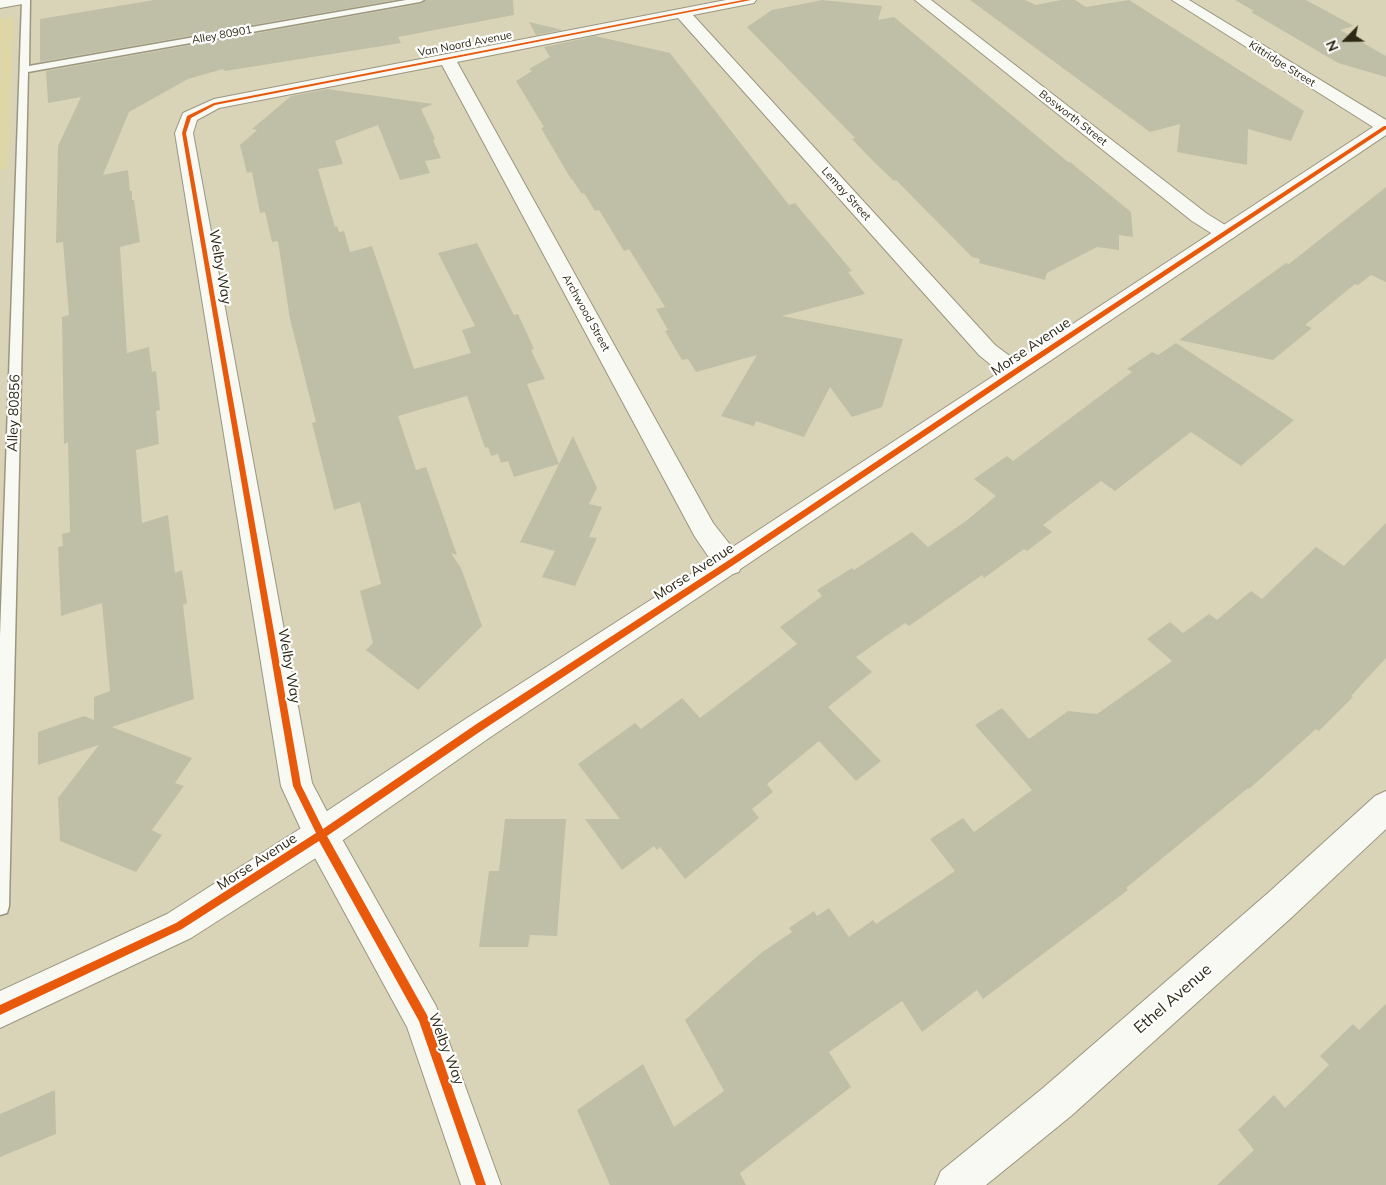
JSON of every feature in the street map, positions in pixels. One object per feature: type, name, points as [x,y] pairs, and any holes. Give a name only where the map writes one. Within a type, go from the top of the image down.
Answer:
[{"type":"street","points":[[0,4],[25,0]]},
{"type":"street","name":"Van Noord Avenue","points":[[189,117],[214,104],[749,0]]},
{"type":"street","name":"Bosworth Street","points":[[922,0],[1199,217],[1226,234]]},
{"type":"street","name":"Kittridge Street","points":[[1179,0],[1386,127]]},
{"type":"street","name":"Lemay Street","points":[[682,13],[987,350],[1015,372]]},
{"type":"street","name":"Archwood Street","points":[[447,59],[704,530],[728,564]]},
{"type":"street","name":"Welby Way","points":[[189,117],[184,133],[297,786],[321,835],[423,1019],[482,1185]]},
{"type":"street","name":"Morse Avenue","points":[[0,1010],[179,926],[321,835],[478,728],[1386,127]]},
{"type":"street","name":"Ethel Avenue","points":[[955,1185],[1064,1095],[1280,905],[1386,807]]},
{"type":"lane","name":"Alley 80856","points":[[0,906],[25,0]]},
{"type":"lane","name":"Alley 80901","points":[[23,70],[420,0]]},
{"type":"shaded area","points":[[14,16],[8,169],[0,170],[0,19]]},
{"type":"building","points":[[154,0],[395,0],[40,62],[40,19]]},
{"type":"building","points":[[426,0],[513,0],[514,15],[398,37],[401,43],[225,71],[223,69],[188,79],[129,112],[103,175],[128,170],[130,191],[132,191],[132,200],[134,200],[140,242],[120,247],[127,353],[149,347],[152,372],[156,371],[160,410],[156,411],[159,444],[136,450],[142,523],[168,515],[175,573],[182,570],[187,603],[183,605],[194,699],[112,727],[192,758],[175,783],[184,786],[152,830],[162,835],[136,872],[60,841],[58,798],[99,745],[38,765],[38,732],[84,716],[94,720],[94,697],[110,691],[102,603],[61,616],[58,547],[63,546],[62,534],[70,532],[68,442],[64,444],[62,317],[69,315],[63,242],[56,243],[58,146],[81,97],[48,103],[46,71],[420,4]]},
{"type":"building","points":[[822,0],[882,6],[878,20],[894,17],[1131,212],[1133,237],[1119,235],[1119,250],[1097,247],[1047,273],[1045,280],[979,263],[980,259],[972,257],[896,180],[894,181],[875,163],[852,139],[855,138],[747,27],[772,10]]},
{"type":"building","points":[[970,0],[1025,0],[1036,5],[1061,0],[1075,0],[1086,7],[1129,0],[1304,111],[1291,141],[1248,129],[1247,165],[1177,152],[1180,124],[1150,132]]},
{"type":"building","points":[[1235,0],[1306,0],[1354,26],[1340,30],[1386,56],[1386,77],[1338,63],[1251,12],[1254,11]]},
{"type":"building","points":[[529,22],[563,30],[536,35]]},
{"type":"building","points":[[595,36],[670,53],[789,205],[795,203],[852,271],[848,272],[865,294],[782,316],[903,339],[882,407],[852,417],[830,387],[804,437],[756,421],[754,426],[721,416],[757,355],[696,372],[688,359],[682,360],[665,331],[668,330],[656,309],[665,307],[629,249],[624,251],[599,210],[595,211],[584,193],[582,194],[571,179],[541,128],[544,127],[516,81],[532,71],[529,69],[550,57],[544,47]]},
{"type":"building","points":[[327,89],[433,104],[421,109],[435,139],[433,140],[441,158],[425,161],[430,173],[400,180],[378,125],[335,141],[343,164],[318,169],[335,227],[337,226],[339,232],[344,231],[350,252],[372,246],[414,369],[471,353],[462,330],[475,326],[438,253],[477,243],[514,315],[518,314],[534,349],[531,350],[545,379],[527,384],[559,464],[514,477],[508,461],[501,463],[498,454],[491,456],[488,447],[485,448],[467,396],[398,416],[416,470],[426,467],[457,555],[451,553],[461,568],[482,626],[418,690],[366,650],[373,643],[360,591],[381,584],[360,502],[334,510],[312,423],[316,422],[290,319],[278,241],[272,242],[265,212],[260,213],[252,172],[247,173],[240,145],[257,130],[252,129],[291,96]]},
{"type":"building","points":[[1386,187],[1386,282],[1371,275],[1358,285],[1355,284],[1305,325],[1312,328],[1273,360],[1179,340],[1286,263],[1289,264]]},
{"type":"building","points":[[1176,343],[1294,420],[1241,466],[1191,432],[1115,491],[1101,481],[1043,525],[1052,532],[1027,551],[1024,549],[984,578],[982,575],[909,626],[905,623],[856,657],[872,672],[828,707],[881,761],[856,781],[819,741],[767,784],[773,792],[752,809],[759,818],[685,879],[660,847],[657,850],[654,846],[622,870],[585,819],[620,819],[578,764],[635,723],[641,729],[682,698],[700,718],[797,644],[780,627],[822,596],[817,590],[852,568],[854,570],[912,532],[928,547],[966,521],[996,496],[974,479],[1007,456],[1013,461],[1132,372],[1127,369],[1152,352],[1158,355]]},
{"type":"building","points":[[573,436],[597,488],[589,504],[602,507],[589,537],[597,538],[575,586],[542,577],[555,551],[520,542]]},
{"type":"building","points":[[1386,523],[1386,658],[1351,696],[1353,697],[1319,731],[1316,729],[1249,789],[1126,888],[1128,890],[983,999],[977,990],[922,1032],[902,1001],[829,1052],[851,1087],[740,1173],[746,1185],[610,1185],[577,1110],[643,1064],[674,1127],[724,1091],[685,1020],[761,953],[792,932],[789,928],[814,911],[817,916],[829,908],[849,937],[873,920],[876,924],[955,871],[930,839],[963,818],[974,832],[1032,790],[975,725],[1002,708],[1029,739],[1068,711],[1097,714],[1172,661],[1147,639],[1170,622],[1183,633],[1209,614],[1217,620],[1251,591],[1262,599],[1316,547],[1344,566]]},
{"type":"building","points":[[505,819],[566,819],[557,936],[530,935],[528,947],[479,947],[489,871],[499,871]]},
{"type":"building","points":[[1386,1004],[1386,1185],[1217,1185],[1254,1150],[1238,1130],[1274,1095],[1285,1108],[1329,1065],[1320,1056],[1353,1024],[1359,1030]]},
{"type":"building","points":[[55,1090],[56,1134],[0,1157],[0,1114]]},
{"type":"cycle path","points":[[481,1185],[423,1019],[321,835],[297,786],[184,133],[189,117],[214,104],[749,0]]},
{"type":"cycle path","points":[[0,1010],[179,926],[321,835],[478,728],[729,564],[1386,127]]}]
